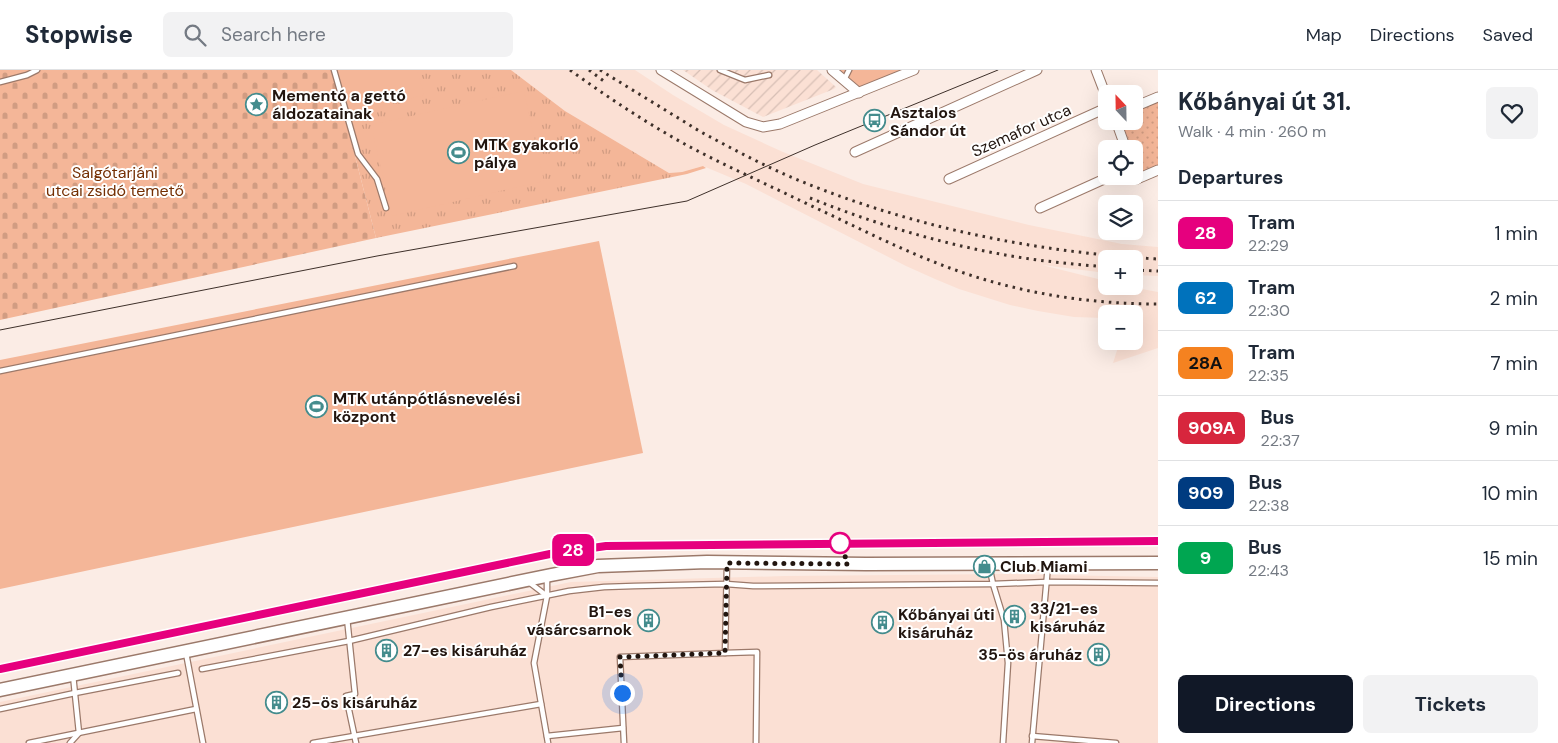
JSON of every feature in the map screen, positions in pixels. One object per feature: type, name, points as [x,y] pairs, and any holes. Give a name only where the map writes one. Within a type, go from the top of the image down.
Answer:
[{"type":"main road","points":[[0,690],[581,569],[620,565],[727,563],[1158,563]]},
{"type":"street","points":[[661,70],[746,122],[764,127],[780,124],[914,70]]},
{"type":"street","points":[[832,70],[858,93]]},
{"type":"street","points":[[855,152],[1037,70]]},
{"type":"street","points":[[1096,70],[1102,85]]},
{"type":"street","points":[[1143,103],[1158,97]]},
{"type":"street","name":"Szemafor utca","points":[[949,179],[1098,112]]},
{"type":"street","points":[[1143,176],[1158,170]]},
{"type":"street","points":[[1040,208],[1098,182]]},
{"type":"lane","points":[[0,82],[28,75],[37,70]]},
{"type":"lane","points":[[334,70],[358,154],[377,179],[386,208]]},
{"type":"lane","points":[[720,70],[745,80],[769,75]]},
{"type":"lane","points":[[844,80],[849,70]]},
{"type":"lane","points":[[0,371],[514,266]]},
{"type":"lane","points":[[725,653],[727,563]]},
{"type":"lane","points":[[989,564],[1004,620],[1008,663],[1003,743]]},
{"type":"lane","points":[[1032,743],[1048,564]]},
{"type":"lane","points":[[546,576],[547,596],[534,663],[548,743]]},
{"type":"lane","points":[[527,580],[547,596]]},
{"type":"lane","points":[[202,669],[349,640],[491,607],[604,587],[726,584],[753,586],[1047,582],[1158,584]]},
{"type":"lane","points":[[347,617],[355,694],[346,696],[356,743]]},
{"type":"lane","points":[[186,651],[203,743]]},
{"type":"lane","points":[[624,743],[620,657],[757,652],[756,743]]},
{"type":"lane","points":[[0,709],[75,692],[178,674]]},
{"type":"lane","points":[[70,743],[79,733],[73,675]]},
{"type":"lane","points":[[313,743],[541,704]]},
{"type":"lane","points":[[30,743],[196,709]]},
{"type":"lane","points":[[547,736],[623,728]]},
{"type":"lane","points":[[1032,736],[1116,743]]},
{"type":"shaded area","points":[[511,70],[635,70],[724,125],[783,152],[863,184],[1098,240],[1158,247],[1158,276],[1143,275],[1143,250],[1098,250],[1098,272],[1042,265],[1098,279],[1098,295],[1143,295],[1143,289],[1158,292],[1158,348],[1113,363],[1117,350],[1143,350],[1143,305],[1098,305],[1098,318],[1074,317],[1010,305],[959,289],[906,266],[746,184],[703,166],[682,172],[669,173],[565,111]]},
{"type":"shaded area","points":[[683,70],[817,70],[836,87],[763,117],[712,90]]},
{"type":"shaded area","points":[[1006,574],[1158,577],[1158,743],[0,743],[0,702],[571,582],[785,576]]},
{"type":"green space","name":"Salgótarjáni utcai zsidó temető","points":[[0,70],[333,70],[376,238],[0,320]]},
{"type":"green space","points":[[333,70],[511,70],[565,111],[669,173],[682,172],[703,166],[706,168],[687,174],[376,238]]},
{"type":"green space","points":[[334,70],[417,70],[424,95],[347,116]]},
{"type":"green space","points":[[840,70],[903,70],[859,88]]},
{"type":"green space","name":"MTK gyakorló pálya","points":[[524,91],[544,181],[392,216],[371,125]]},
{"type":"green space","points":[[1158,101],[1158,167],[1145,172],[1143,172],[1143,140],[1128,140],[1125,130],[1143,130],[1143,107]]},
{"type":"green space","name":"MTK utánpótlásnevelési központ","points":[[599,241],[643,453],[0,589],[0,360]]},
{"type":"tram line","points":[[0,330],[377,256],[687,201],[815,145],[998,70]]},
{"type":"tram line","points":[[0,669],[550,554],[606,546],[1158,541]]},
{"type":"tram line","name":"28","points":[[0,669],[550,554],[606,546],[630,544],[1158,541]]},
{"type":"railway","points":[[570,70],[638,116],[695,150],[880,238],[940,264],[985,280],[1034,292],[1083,300],[1158,304]]},
{"type":"railway","points":[[589,70],[605,82]]},
{"type":"railway","points":[[600,70],[701,132],[754,160],[830,193],[921,222],[1015,243],[1062,250],[1158,259]]},
{"type":"railway","points":[[810,198],[865,219],[951,244],[1009,256],[1098,266]]},
{"type":"railway","points":[[1143,270],[1158,271]]},
{"type":"place","name":"Mementó a gettó áldozatainak","points":[[256,104]]},
{"type":"place","name":"Asztalos Sándor út","points":[[874,121]]},
{"type":"place","name":"MTK gyakorló pálya","points":[[458,153]]},
{"type":"place","name":"MTK utánpótlásnevelési központ","points":[[317,407]]},
{"type":"place","name":"Club Miami","points":[[984,566]]},
{"type":"place","name":"33/21-es kisáruház","points":[[1014,617]]},
{"type":"place","name":"B1-es vásárcsarnok","points":[[648,620]]},
{"type":"place","name":"Kőbányai úti kisáruház","points":[[882,623]]},
{"type":"place","name":"27-es kisáruház","points":[[387,650]]},
{"type":"place","name":"35-ös áruház","points":[[1098,654]]},
{"type":"place","name":"25-ös kisáruház","points":[[276,702]]},
{"type":"route","points":[[622,693],[620,657],[725,653],[727,563],[848,564],[840,543]]}]
